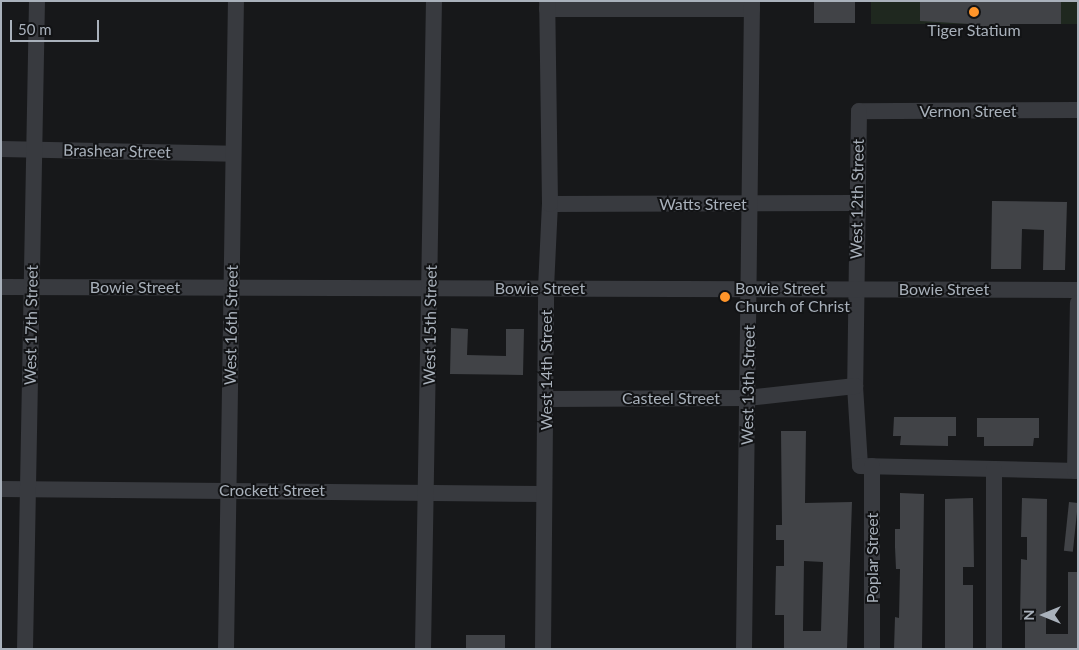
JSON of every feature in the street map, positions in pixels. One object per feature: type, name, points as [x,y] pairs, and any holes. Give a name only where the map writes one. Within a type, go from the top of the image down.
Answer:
[{"type":"street","name":"West 17th Street","points":[[25,649],[37,1]]},
{"type":"street","name":"West 16th Street","points":[[226,649],[236,1]]},
{"type":"street","name":"West 15th Street","points":[[423,649],[431,288],[434,1]]},
{"type":"street","points":[[547,5],[752,5]]},
{"type":"street","name":"West 14th Street","points":[[543,649],[543,494],[547,399],[546,288],[550,204],[547,5]]},
{"type":"street","name":"West 13th Street","points":[[744,649],[752,5]]},
{"type":"street","name":"Vernon Street","points":[[859,111],[1078,110]]},
{"type":"street","name":"West 12th Street","points":[[859,111],[856,203],[855,386],[866,466]]},
{"type":"street","name":"Brashear Street","points":[[1,150],[233,154]]},
{"type":"street","name":"Watts Street","points":[[550,204],[856,203]]},
{"type":"street","name":"Bowie Street","points":[[1,286],[1078,290]]},
{"type":"street","points":[[866,466],[1076,471],[1078,303]]},
{"type":"street","name":"Casteel Street","points":[[547,399],[747,398],[855,386]]},
{"type":"street","name":"Poplar Street","points":[[866,466],[872,649]]},
{"type":"street","points":[[994,469],[994,649]]},
{"type":"street","name":"Crockett Street","points":[[1,489],[427,491],[543,494]]},
{"type":"shaded area","name":"Tiger Statium","points":[[871,1],[1078,1],[1078,24],[871,24]]},
{"type":"building","points":[[814,1],[855,1],[855,23],[814,23]]},
{"type":"building","name":"Tiger Statium","points":[[920,1],[1061,1],[1061,24],[1010,24],[1010,30],[1000,29],[1000,35],[980,34],[979,29],[970,30],[970,24],[920,21]]},
{"type":"building","points":[[992,201],[1067,202],[1065,270],[1043,270],[1044,230],[1022,229],[1021,269],[991,269]]},
{"type":"building","points":[[451,328],[468,329],[467,355],[506,356],[506,329],[524,329],[523,375],[450,374]]},
{"type":"building","points":[[894,417],[956,417],[956,436],[948,436],[948,446],[900,445],[901,436],[893,436]]},
{"type":"building","points":[[977,418],[1039,418],[1039,438],[1034,438],[1033,446],[984,446],[984,437],[977,437]]},
{"type":"building","points":[[781,431],[806,431],[805,503],[852,502],[847,649],[784,649],[784,615],[775,615],[776,566],[784,566],[784,540],[776,540],[776,525],[782,525]],"holes":[[[804,561],[823,562],[821,631],[803,631]]]},
{"type":"building","points":[[900,493],[924,494],[922,649],[894,649],[895,617],[899,618],[900,569],[896,569],[895,529],[900,529]]},
{"type":"building","points":[[973,498],[974,567],[963,567],[963,585],[973,585],[973,649],[945,649],[945,499]]},
{"type":"building","points":[[1022,498],[1047,499],[1046,634],[1068,634],[1068,572],[1078,572],[1078,649],[1025,649],[1025,620],[1020,620],[1021,559],[1027,560],[1027,537],[1021,537]]},
{"type":"building","points":[[1069,502],[1078,503],[1073,552],[1064,551]]},
{"type":"building","points":[[466,635],[505,635],[505,649],[466,649]]},
{"type":"place","name":"Tiger Statium","points":[[974,12]]},
{"type":"place","name":"Bowie Street Church of Christ","points":[[725,297]]}]
